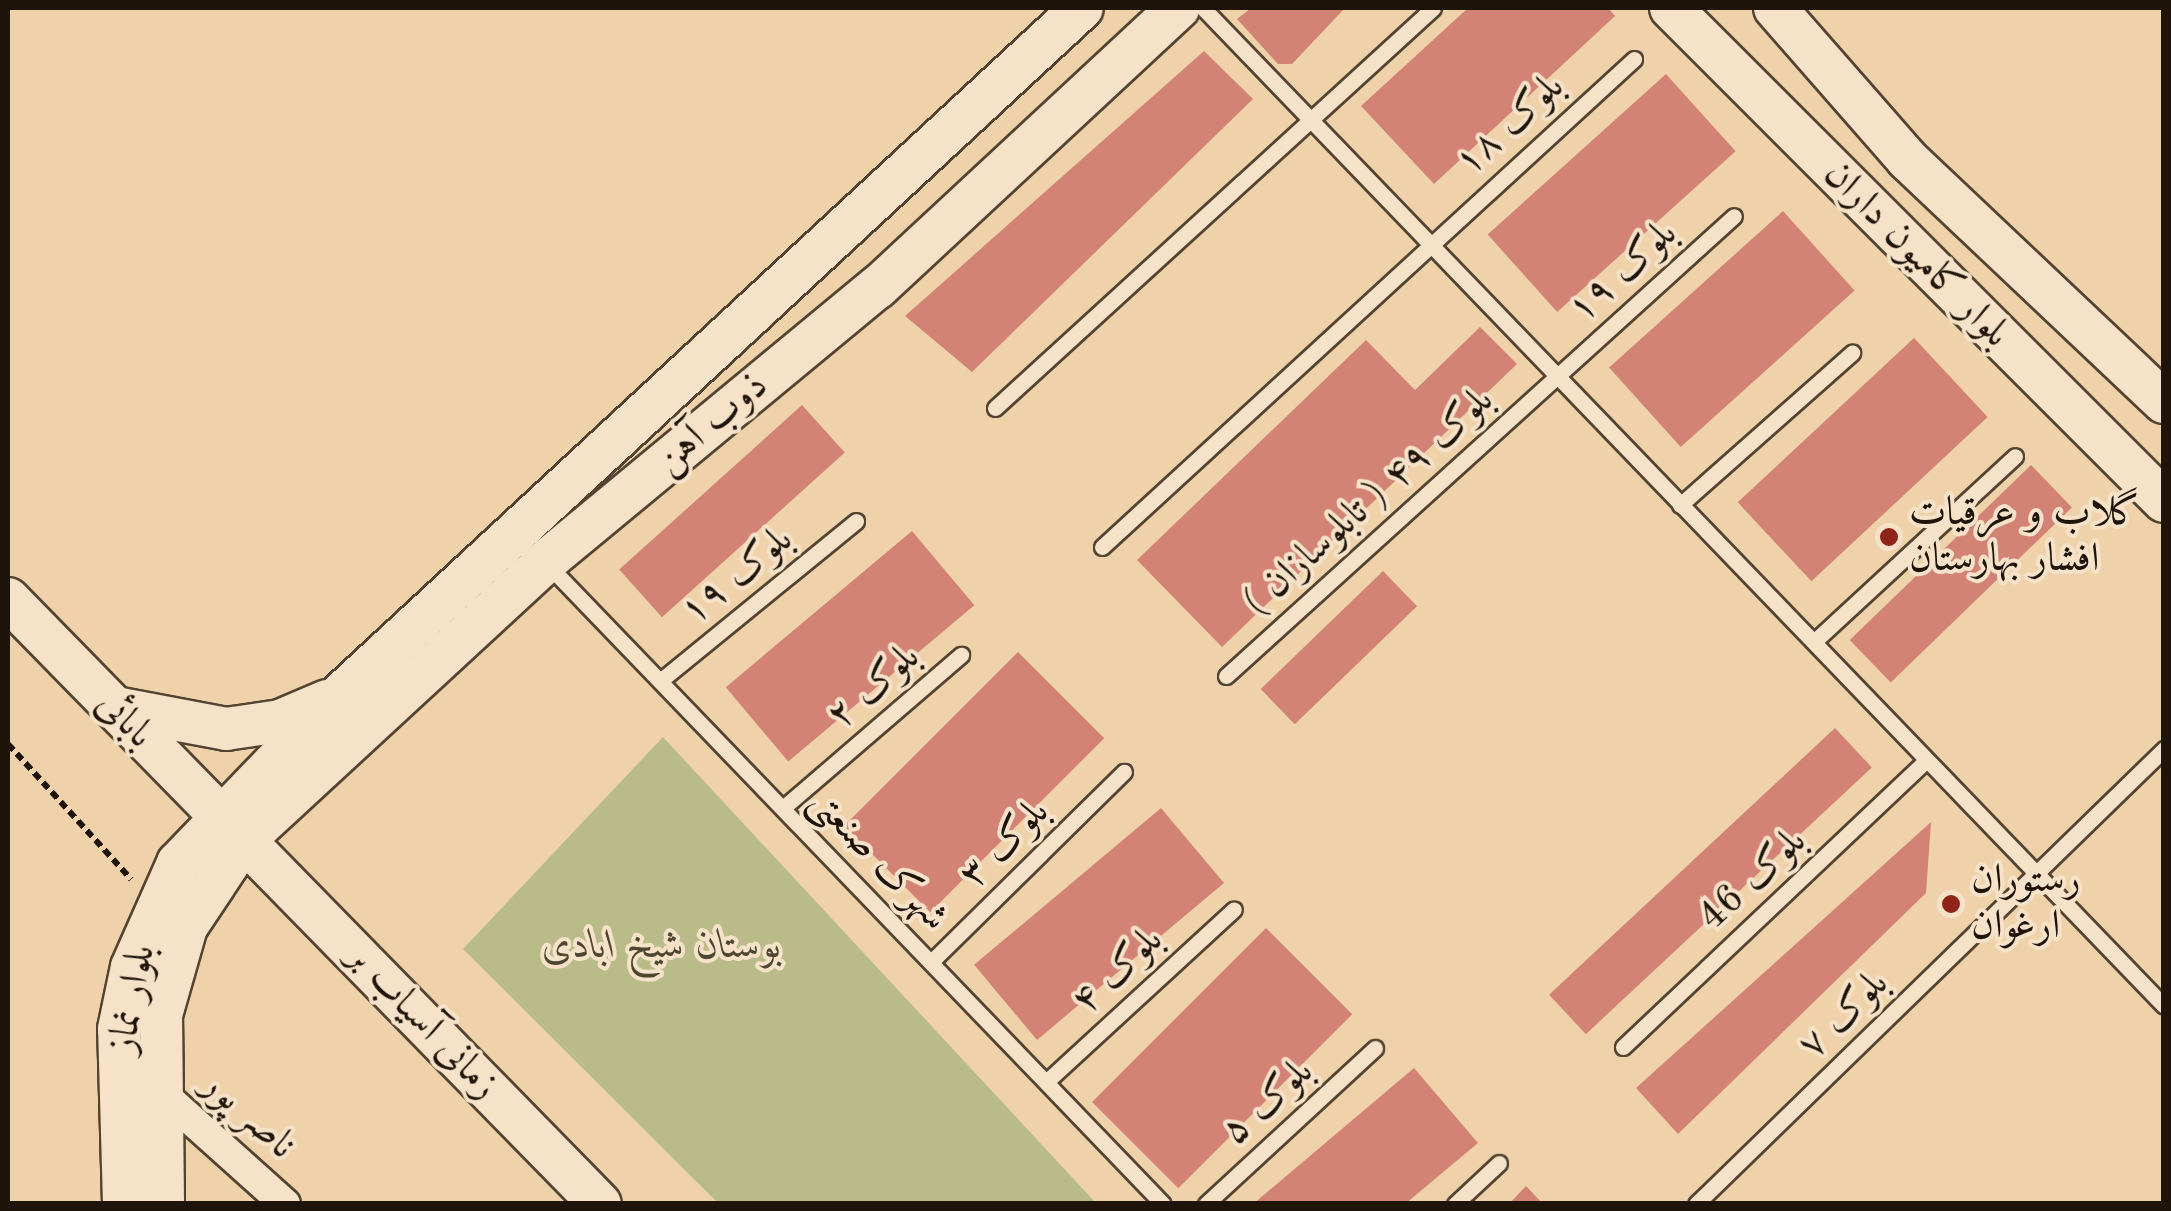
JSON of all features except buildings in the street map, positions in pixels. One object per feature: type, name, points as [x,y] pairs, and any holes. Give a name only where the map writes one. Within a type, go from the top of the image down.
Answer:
[{"type":"main road","name":"ذوب آهن","points":[[232,828],[340,695],[1082,8]]},
{"type":"main road","name":"ذوب آهن","points":[[232,828],[878,287],[1178,8]]},
{"type":"main road","name":"بلوار کامیون داران","points":[[1671,8],[2164,501]]},
{"type":"main road","name":"بلوار کامیون داران","points":[[1776,8],[1907,158],[2164,402]]},
{"type":"main road","name":"بابائی","points":[[8,599],[232,828]]},
{"type":"main road","points":[[110,707],[226,729],[280,721],[340,695]]},
{"type":"main road","name":"بلوار نماز","points":[[124,1204],[119,1029],[156,906],[178,863],[232,828]]},
{"type":"main road","name":"بلوار نماز","points":[[163,1204],[158,1089],[161,1015],[186,927],[232,828]]},
{"type":"main road","name":"زمانی آسیاب بر","points":[[232,828],[600,1204]]},
{"type":"street","name":"ناصر پور","points":[[158,1089],[285,1204]]},
{"type":"lane","points":[[1203,8],[1680,504],[1818,638],[1927,760],[2164,1006]]},
{"type":"lane","points":[[995,408],[1312,125],[1434,8]]},
{"type":"lane","name":"بلوک ۱۸","points":[[1102,548],[1430,240],[1634,59]]},
{"type":"lane","name":"بلوک ۱۹","points":[[1556,376],[1734,216]]},
{"type":"lane","points":[[1680,504],[1852,353]]},
{"type":"lane","name":"بلوک ۴۹ ( تابلوسازان )","points":[[1226,676],[1556,376]]},
{"type":"lane","points":[[1818,638],[2015,456]]},
{"type":"lane","name":"بلوک ۱۹","points":[[660,681],[856,521]]},
{"type":"lane","name":"شهرک صنعتی","points":[[545,562],[1164,1204]]},
{"type":"lane","name":"بلوک ۲","points":[[783,808],[961,655]]},
{"type":"lane","name":"بلوک ۷","points":[[1696,1204],[2164,749]]},
{"type":"lane","name":"بلوک 46","points":[[1624,1047],[1927,760]]},
{"type":"lane","name":"بلوک ۳","points":[[932,962],[1124,772]]},
{"type":"lane","name":"بلوک ۴","points":[[1046,1082],[1234,908]]},
{"type":"lane","name":"بلوک ۵","points":[[1206,1204],[1375,1048]]},
{"type":"lane","points":[[1455,1204],[1499,1162]]},
{"type":"path","points":[[8,744],[156,906]]},
{"type":"green space","name":"بوستان شیخ ابادی","points":[[663,737],[1096,1203],[718,1203],[463,949]]},
{"type":"place","name":"گلاب و عرقیات افشار بهارستان","points":[[1889,537]]},
{"type":"place","name":"رستوران ارغوان","points":[[1951,904]]}]
